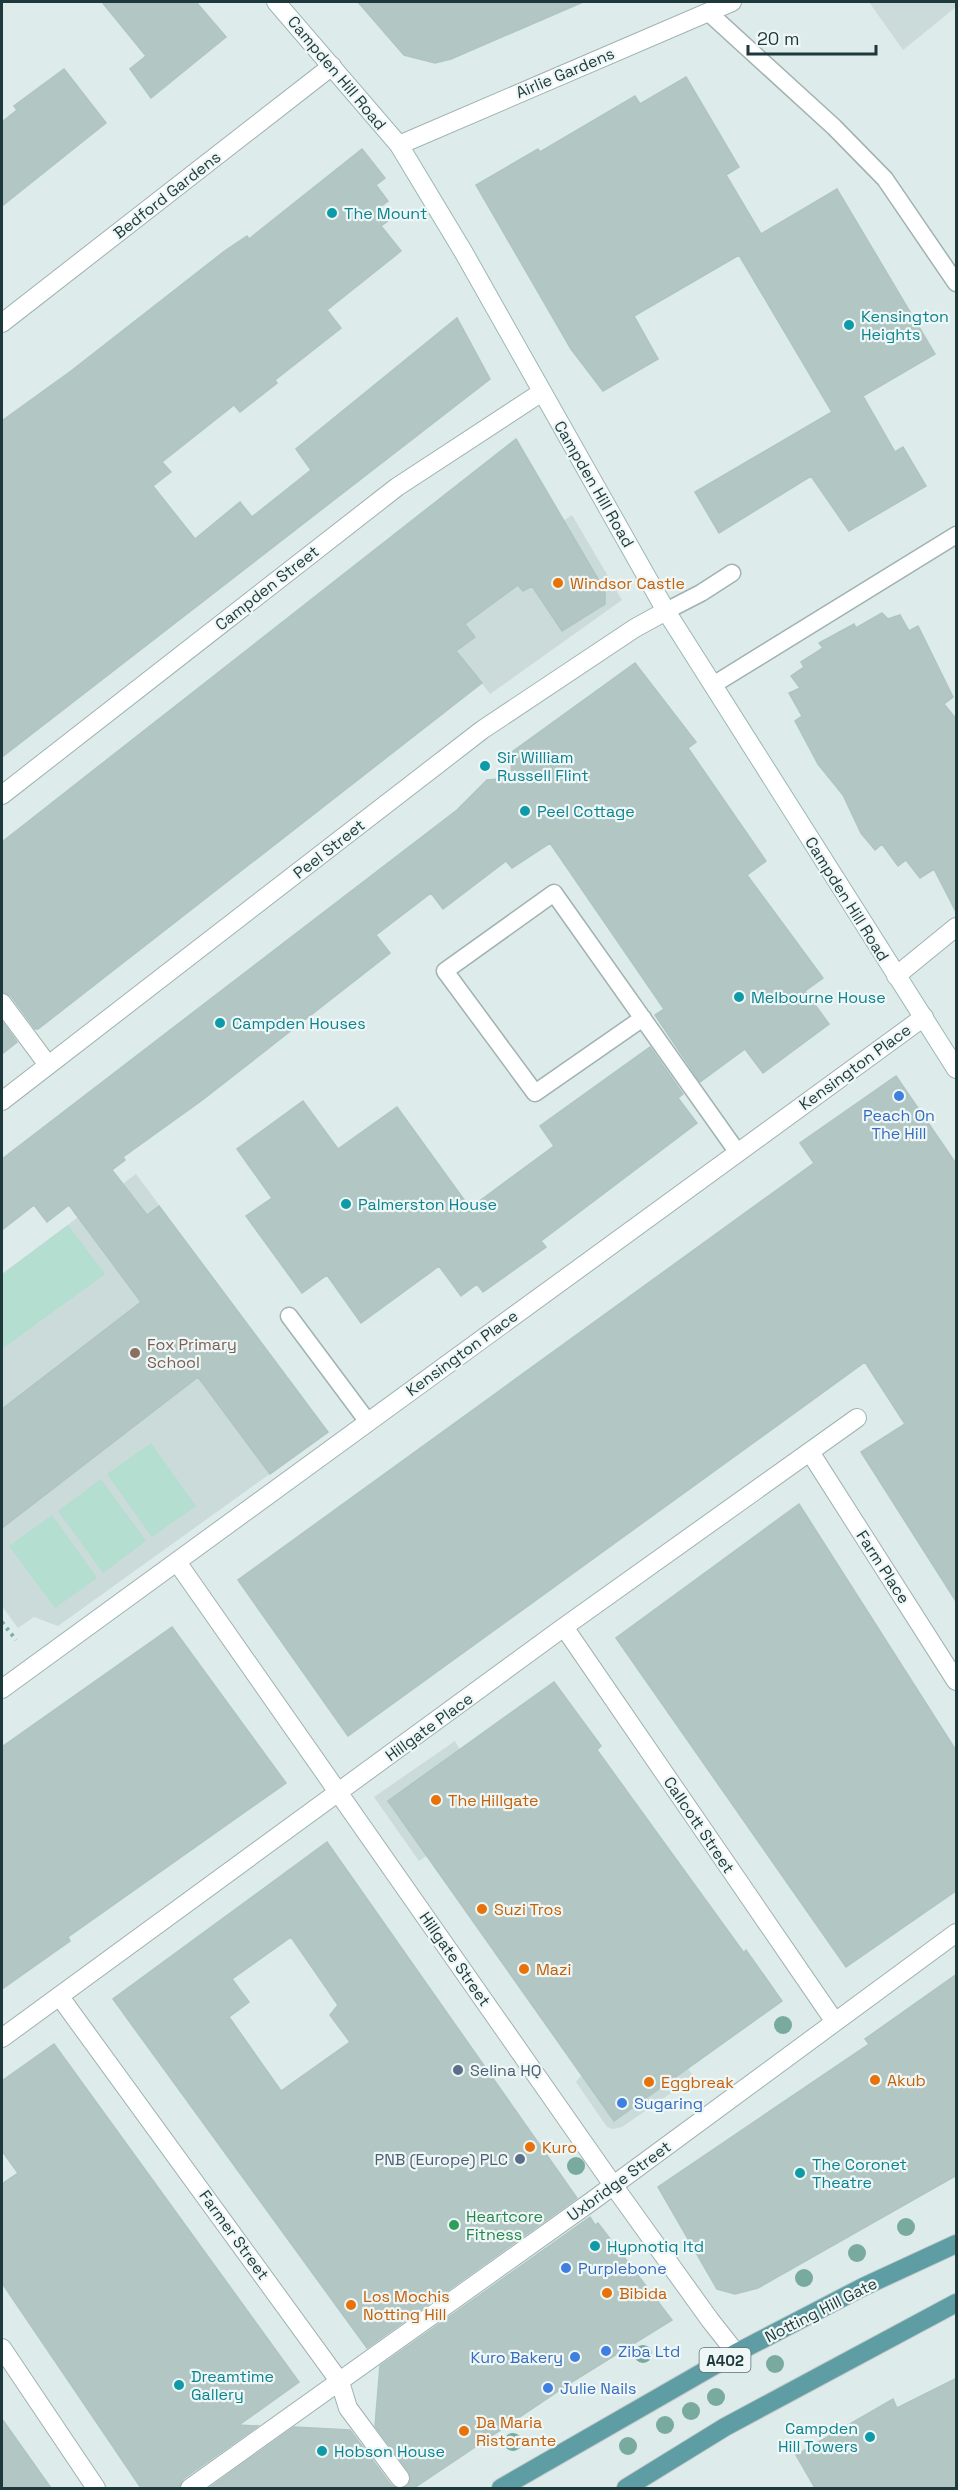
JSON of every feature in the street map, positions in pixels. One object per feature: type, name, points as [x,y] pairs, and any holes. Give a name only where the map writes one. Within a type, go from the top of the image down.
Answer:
[{"type":"main road","name":"Notting Hill Gate","points":[[501,2488],[736,2353],[863,2287],[957,2244]]},
{"type":"main road","points":[[626,2488],[725,2427],[957,2303]]},
{"type":"street","name":"Campden Hill Road","points":[[276,2],[399,145],[464,253],[666,611],[957,1069]]},
{"type":"street","name":"Airlie Gardens","points":[[399,145],[732,2]]},
{"type":"street","name":"Bedford Gardens","points":[[2,322],[332,66]]},
{"type":"street","name":"Campden Street","points":[[2,795],[398,487],[542,392]]},
{"type":"street","name":"Peel Street","points":[[2,1101],[482,730],[635,628],[666,611]]},
{"type":"street","points":[[897,976],[957,927]]},
{"type":"street","points":[[2,1003],[48,1065]]},
{"type":"street","name":"Kensington Place","points":[[2,1689],[924,1017]]},
{"type":"street","name":"Hillgate Place","points":[[2,2037],[60,1997],[564,1627],[857,1418]]},
{"type":"street","name":"Farm Place","points":[[810,1452],[957,1681]]},
{"type":"street","name":"Hillgate Street","points":[[177,1562],[613,2185],[736,2353]]},
{"type":"street","name":"Callcott Street","points":[[564,1627],[835,2022]]},
{"type":"street","name":"Uxbridge Street","points":[[190,2488],[613,2185],[957,1933]]},
{"type":"street","name":"Farmer Street","points":[[60,1997],[340,2382],[348,2408],[400,2478]]},
{"type":"street","points":[[2,2348],[96,2488]]},
{"type":"lane","points":[[708,12],[834,127],[885,179],[957,283]]},
{"type":"lane","points":[[713,685],[957,535]]},
{"type":"lane","points":[[666,611],[701,593],[732,573]]},
{"type":"lane","points":[[643,1018],[535,1093],[445,971],[554,893],[643,1018],[738,1153]]},
{"type":"lane","points":[[289,1316],[368,1422]]},
{"type":"shaded area","points":[[869,2],[956,2],[956,7],[903,50]]},
{"type":"shaded area","points":[[572,515],[622,600],[490,694],[430,616],[478,579]]},
{"type":"shaded area","name":"Fox Primary School","points":[[136,1174],[328,1432],[58,1626],[34,1617],[18,1628],[2,1606],[2,1274]]},
{"type":"shaded area","name":"The Hillgate","points":[[455,1741],[460,1750],[473,1824],[419,1861],[374,1797]]},
{"type":"shaded area","points":[[642,2004],[694,2077],[622,2127],[613,2129],[607,2127],[576,2082]]},
{"type":"green space","points":[[68,1225],[105,1274],[2,1349],[2,1274]]},
{"type":"green space","points":[[151,1443],[196,1506],[152,1537],[107,1474]]},
{"type":"green space","points":[[101,1479],[146,1541],[103,1573],[58,1511]]},
{"type":"green space","points":[[52,1515],[97,1578],[55,1608],[9,1546]]},
{"type":"building","points":[[102,2],[196,2],[226,37],[151,98],[130,69],[146,56]]},
{"type":"building","points":[[358,2],[583,2],[451,59],[435,63],[404,55]]},
{"type":"building","points":[[64,69],[106,123],[2,206],[2,122],[17,110],[14,106]]},
{"type":"building","name":"Kensington Heights","points":[[686,77],[739,167],[726,175],[761,234],[837,189],[935,354],[863,396],[895,452],[903,447],[926,486],[849,531],[811,476],[719,533],[695,492],[832,412],[739,255],[634,316],[658,359],[603,391],[571,349],[476,185],[538,149],[540,152],[635,96],[640,104]]},
{"type":"building","points":[[362,149],[385,178],[376,185],[388,201],[379,208],[389,220],[381,226],[401,251],[327,310],[341,328],[275,380],[277,383],[240,412],[234,405],[162,462],[171,472],[153,486],[195,539],[240,502],[252,517],[311,470],[296,449],[457,318],[490,379],[2,757],[2,421],[71,371],[226,250],[247,236],[249,239]]},
{"type":"building","points":[[516,439],[605,591],[605,604],[562,631],[532,586],[523,591],[518,585],[465,624],[475,637],[456,651],[482,683],[38,1029],[35,1029],[11,996],[2,992],[2,842]]},
{"type":"building","points":[[882,613],[888,619],[900,615],[909,631],[918,626],[953,697],[944,704],[957,720],[957,914],[934,869],[920,878],[906,860],[898,866],[882,844],[875,850],[861,833],[843,795],[818,764],[795,721],[802,716],[789,693],[800,688],[791,676],[804,667],[801,662],[823,648],[819,643],[854,624],[856,628]]},
{"type":"building","points":[[635,663],[696,742],[688,748],[766,861],[747,875],[823,978],[805,991],[829,1024],[763,1073],[745,1049],[700,1082],[655,1015],[664,1009],[550,843],[512,868],[506,861],[443,909],[431,893],[376,935],[390,953],[201,1101],[123,1157],[125,1160],[112,1170],[147,1215],[159,1206],[328,1432],[270,1474],[198,1377],[2,1528],[2,1409],[141,1302],[69,1205],[47,1222],[34,1205],[2,1230],[2,1159],[457,810],[487,780],[511,778],[512,752]]},
{"type":"building","points":[[2,1021],[17,1042],[2,1054]]},
{"type":"building","points":[[650,1047],[683,1094],[678,1098],[697,1123],[541,1241],[546,1247],[483,1292],[477,1284],[461,1296],[439,1266],[361,1323],[327,1275],[302,1293],[246,1216],[272,1198],[237,1149],[303,1101],[338,1149],[397,1107],[470,1208],[554,1146],[540,1126]]},
{"type":"building","points":[[896,1076],[957,1165],[957,1603],[861,1452],[905,1424],[865,1362],[348,1736],[238,1580],[814,1163],[800,1143]]},
{"type":"building","points":[[799,1504],[957,1752],[957,1890],[846,1967],[616,1638]]},
{"type":"building","points":[[172,1627],[286,1783],[68,1937],[70,1941],[2,1989],[2,1747]]},
{"type":"building","points":[[554,1682],[601,1746],[597,1750],[744,1953],[746,1950],[782,2001],[614,2121],[388,1801]]},
{"type":"building","points":[[327,1842],[577,2198],[367,2348],[113,1999]],"holes":[[[291,1937],[338,2005],[330,2015],[350,2042],[281,2091],[229,2017],[249,2002],[232,1979]]]},
{"type":"building","name":"The Coronet Theatre","points":[[957,1974],[957,2175],[758,2288],[735,2294],[717,2289],[658,2187],[869,2044],[865,2039]]},
{"type":"building","points":[[54,2044],[299,2382],[239,2425],[258,2426],[183,2479],[179,2488],[141,2488],[2,2283],[2,2184],[18,2173],[2,2151],[2,2081]]},
{"type":"building","points":[[590,2217],[595,2225],[598,2223],[672,2320],[575,2380],[414,2488],[403,2488],[410,2482],[409,2472],[375,2426],[380,2366]]},
{"type":"building","name":"Campden Hill Towers","points":[[957,2378],[957,2488],[815,2488],[796,2455],[893,2399],[897,2408]]},
{"type":"building","points":[[2,2419],[51,2488],[2,2488]]},
{"type":"building","points":[[294,2427],[350,2430],[391,2485],[396,2488],[209,2488]]},
{"type":"place","name":"The Mount","points":[[332,213]]},
{"type":"place","name":"Kensington Heights","points":[[849,325]]},
{"type":"place","name":"Windsor Castle","points":[[558,583]]},
{"type":"place","name":"Sir William Russell Flint","points":[[485,766]]},
{"type":"place","name":"Peel Cottage","points":[[525,811]]},
{"type":"place","name":"Melbourne House","points":[[739,997]]},
{"type":"place","name":"Campden Houses","points":[[220,1023]]},
{"type":"place","name":"Peach On The Hill","points":[[899,1096]]},
{"type":"place","name":"Palmerston House","points":[[346,1204]]},
{"type":"place","name":"Fox Primary School","points":[[135,1353]]},
{"type":"place","name":"The Hillgate","points":[[436,1800]]},
{"type":"place","name":"Suzi Tros","points":[[482,1909]]},
{"type":"place","name":"Mazi","points":[[524,1969]]},
{"type":"place","name":"Selina HQ","points":[[458,2070]]},
{"type":"place","name":"Akub","points":[[875,2080]]},
{"type":"place","name":"Eggbreak","points":[[649,2082]]},
{"type":"place","name":"Sugaring","points":[[622,2103]]},
{"type":"place","name":"Kuro","points":[[530,2147]]},
{"type":"place","name":"PNB (Europe) PLC","points":[[520,2159]]},
{"type":"place","name":"The Coronet Theatre","points":[[800,2173]]},
{"type":"place","name":"Heartcore Fitness","points":[[454,2225]]},
{"type":"place","name":"Hypnotiq ltd","points":[[595,2246]]},
{"type":"place","name":"Purplebone","points":[[566,2268]]},
{"type":"place","name":"Bibida","points":[[607,2293]]},
{"type":"place","name":"Los Mochis Notting Hill","points":[[351,2305]]},
{"type":"place","name":"Ziba Ltd","points":[[606,2351]]},
{"type":"place","name":"Kuro Bakery","points":[[575,2357]]},
{"type":"place","name":"Dreamtime Gallery","points":[[179,2385]]},
{"type":"place","name":"Julie Nails","points":[[548,2388]]},
{"type":"place","name":"Da Maria Ristorante","points":[[464,2431]]},
{"type":"place","name":"Campden Hill Towers","points":[[870,2437]]},
{"type":"place","name":"Hobson House","points":[[322,2451]]}]
